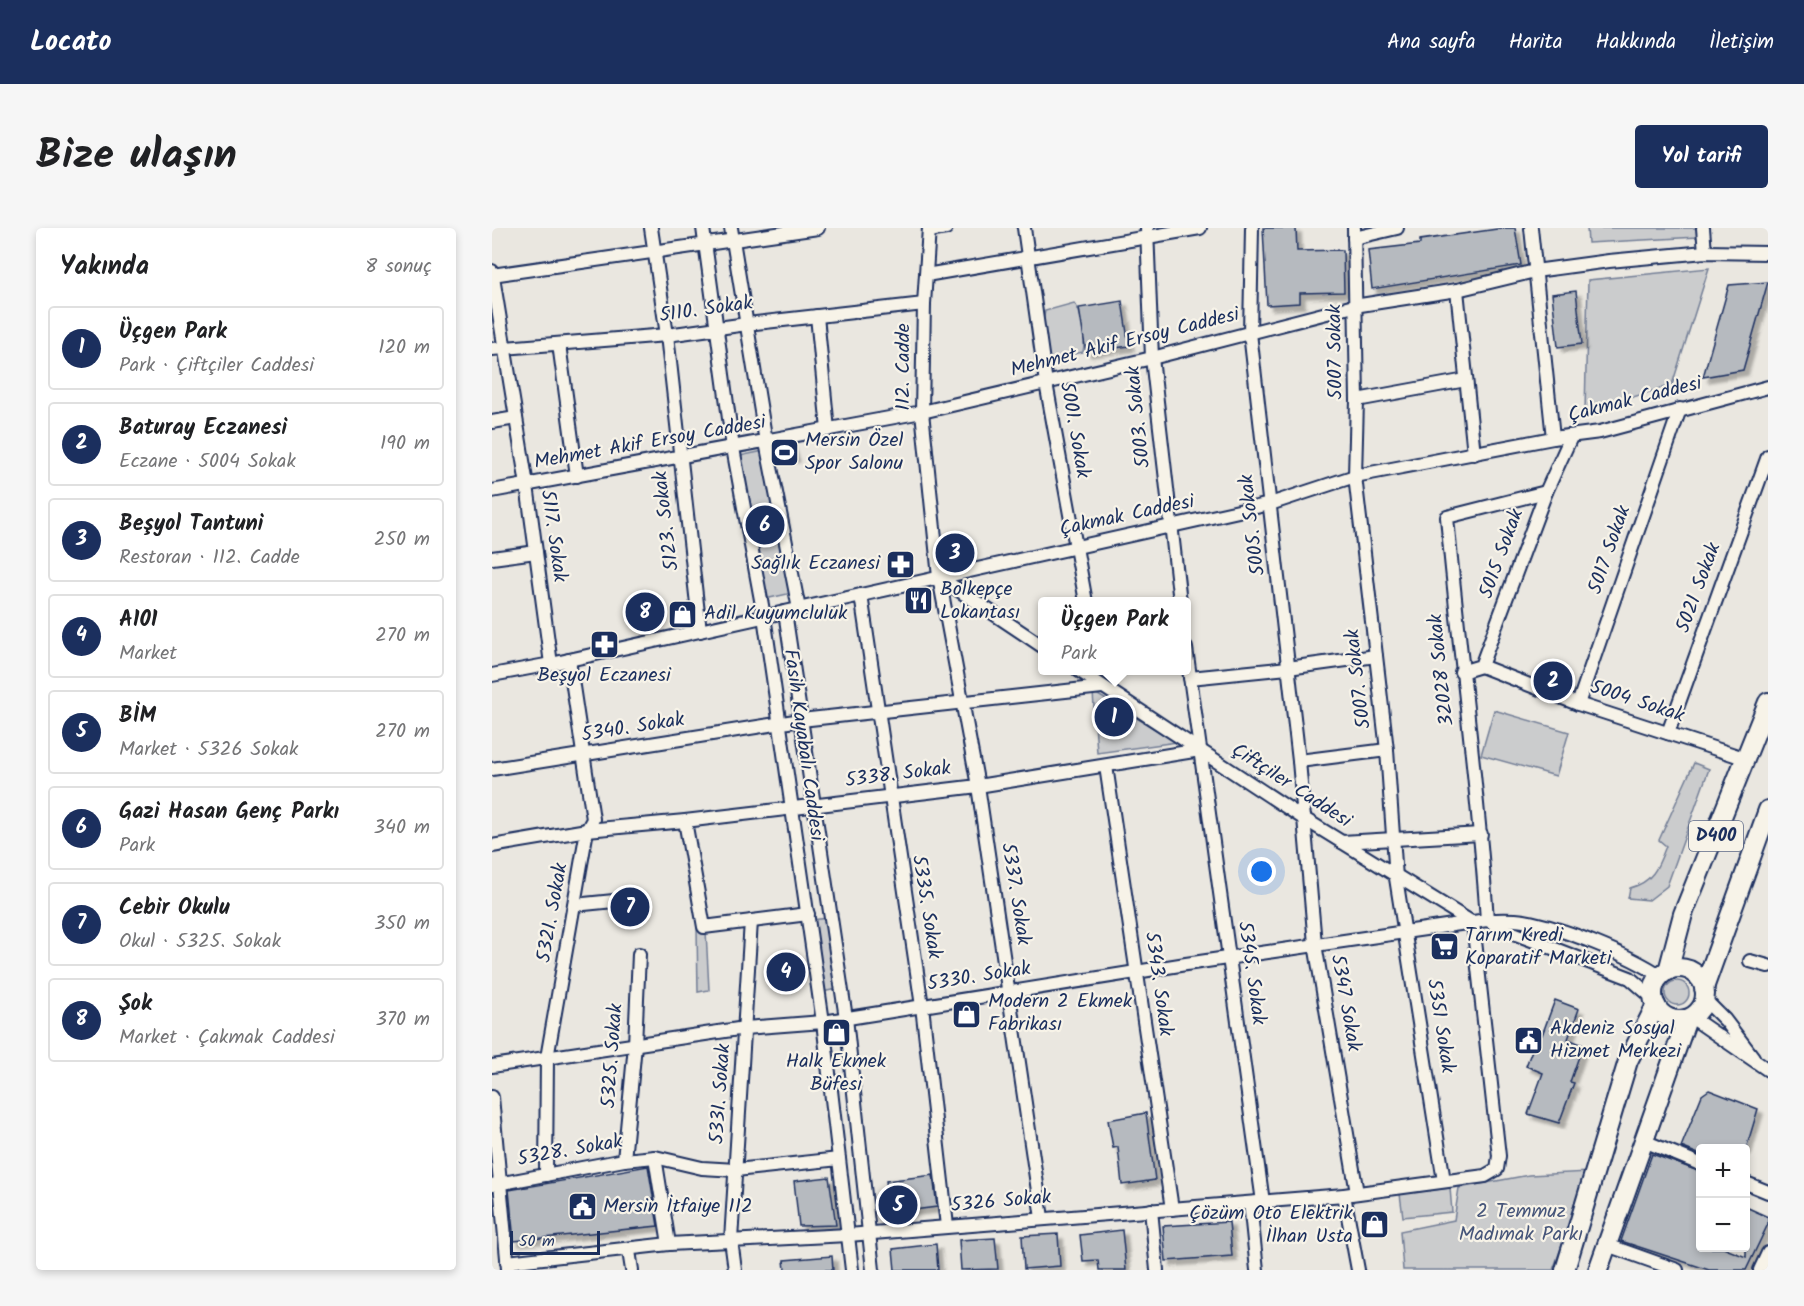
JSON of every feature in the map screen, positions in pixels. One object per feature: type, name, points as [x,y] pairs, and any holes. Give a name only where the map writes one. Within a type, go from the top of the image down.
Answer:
[{"type":"highway","name":"D400","points":[[1664,973],[1683,914],[1768,702]]},
{"type":"highway","name":"D400","points":[[1705,994],[1768,810]]},
{"type":"highway","points":[[1675,968],[1690,970],[1702,981],[1705,994],[1700,1010],[1689,1018],[1672,1019],[1660,1012],[1654,1002],[1653,990],[1664,973],[1675,968]]},
{"type":"highway","points":[[1565,1270],[1628,1061],[1654,1002]]},
{"type":"highway","points":[[1598,1270],[1689,1018]]},
{"type":"street","name":"5123. Sokak","points":[[651,228],[667,335],[700,631]]},
{"type":"street","name":"Fasih Kayabalı Caddesi","points":[[703,228],[733,448],[764,616],[808,914],[852,1270]]},
{"type":"street","points":[[731,228],[766,442],[799,609]]},
{"type":"street","points":[[492,274],[655,253],[818,228]]},
{"type":"street","points":[[929,229],[946,228]]},
{"type":"street","name":"5001. Sokak","points":[[1024,228],[1046,382],[1085,597]]},
{"type":"street","points":[[926,275],[1029,260],[1148,233],[1200,228]]},
{"type":"street","name":"5005. Sokak","points":[[1252,228],[1250,333],[1299,761],[1303,818]]},
{"type":"street","points":[[1354,233],[1397,228]]},
{"type":"street","points":[[1531,228],[1553,438]]},
{"type":"street","points":[[1703,228],[1705,252]]},
{"type":"street","name":"112. Cadde","points":[[929,229],[924,304],[922,412],[939,577]]},
{"type":"street","name":"5003. Sokak","points":[[1148,233],[1152,358],[1179,597]]},
{"type":"street","name":"5007 Sokak","points":[[1354,233],[1357,400],[1355,476]]},
{"type":"street","name":"Mehmet Akif Ersoy Caddesi","points":[[492,491],[922,412],[1152,358],[1354,306],[1457,290],[1535,272],[1609,261],[1705,252],[1768,253]]},
{"type":"street","name":"5117. Sokak","points":[[492,274],[527,485],[551,664]]},
{"type":"street","points":[[1457,290],[1474,454]]},
{"type":"street","name":"5110. Sokak","points":[[492,349],[667,335],[924,304]]},
{"type":"street","points":[[817,316],[828,430]]},
{"type":"street","points":[[560,344],[577,476]]},
{"type":"street","points":[[1357,400],[1466,380]]},
{"type":"street","name":"Çakmak Caddesi","points":[[492,675],[551,664],[1270,504],[1355,476],[1553,438],[1600,432],[1768,387]]},
{"type":"street","name":"5017 Sokak","points":[[1578,704],[1680,409]]},
{"type":"street","points":[[492,422],[516,418]]},
{"type":"street","name":"5015 Sokak","points":[[1481,666],[1546,492],[1571,436]]},
{"type":"street","name":"5021 Sokak","points":[[1668,733],[1768,456]]},
{"type":"street","name":"5007. Sokak","points":[[1355,476],[1387,750],[1396,878]]},
{"type":"street","name":"32028 Sokak","points":[[1487,920],[1481,834],[1461,672],[1447,517],[1546,492]]},
{"type":"street","points":[[492,558],[536,552]]},
{"type":"street","points":[[939,577],[1038,643]]},
{"type":"street","name":"5337. Sokak","points":[[939,577],[978,786],[1042,1218]]},
{"type":"street","name":"5335. Sokak","points":[[861,595],[922,1006],[947,1226]]},
{"type":"street","name":"Fasih Kayabalı Caddesi","points":[[784,612],[846,1018],[873,1270]]},
{"type":"street","points":[[1190,678],[1376,656]]},
{"type":"street","name":"5321. Sokak","points":[[546,1175],[547,1058],[587,830],[593,819],[586,755],[569,660]]},
{"type":"street","points":[[1461,672],[1481,666]]},
{"type":"street","name":"5004 Sokak","points":[[1481,666],[1578,704],[1747,759]]},
{"type":"street","name":"Çiftçiler Caddesi","points":[[1085,675],[1396,878],[1473,923]]},
{"type":"street","points":[[1100,675],[1102,687]]},
{"type":"street","points":[[1190,675],[1200,750]]},
{"type":"street","name":"5340. Sokak","points":[[492,769],[801,720],[962,700],[1102,687]]},
{"type":"street","name":"5338. Sokak","points":[[492,846],[587,830],[685,821],[978,786],[1200,750]]},
{"type":"street","name":"5345. Sokak","points":[[1200,750],[1229,958],[1257,1202],[1257,1270]]},
{"type":"street","points":[[1299,761],[1387,750]]},
{"type":"street","name":"5343. Sokak","points":[[1106,766],[1172,1209]]},
{"type":"street","name":"5347 Sokak","points":[[1303,818],[1315,944],[1358,1193]]},
{"type":"street","points":[[685,821],[704,927],[808,914]]},
{"type":"street","points":[[1342,842],[1481,834]]},
{"type":"street","name":"5351 Sokak","points":[[1396,878],[1444,1181]]},
{"type":"street","points":[[574,905],[614,901]]},
{"type":"street","points":[[1473,923],[1487,920],[1523,921],[1569,934],[1664,973]]},
{"type":"street","points":[[1487,920],[1503,930],[1630,978],[1654,1002]]},
{"type":"street","name":"5331. Sokak","points":[[735,1270],[731,1240],[751,921]]},
{"type":"street","name":"5330. Sokak","points":[[492,1066],[745,1028],[823,1022],[1137,971],[1473,923]]},
{"type":"street","name":"5326 Sokak","points":[[508,1266],[669,1244],[848,1235],[1344,1195],[1485,1176],[1497,1169],[1499,1155],[1473,923]]},
{"type":"street","name":"5325. Sokak","points":[[624,1160],[635,1045],[639,954]]},
{"type":"street","points":[[1750,961],[1768,966]]},
{"type":"street","points":[[1705,994],[1764,1068]]},
{"type":"street","points":[[1689,1018],[1764,1068]]},
{"type":"street","points":[[492,1097],[495,1184],[508,1266]]},
{"type":"street","points":[[1644,1141],[1696,1162]]},
{"type":"street","points":[[655,1157],[669,1244]]},
{"type":"street","name":"5328. Sokak","points":[[495,1184],[624,1160],[655,1157],[702,1168],[736,1170],[839,1159]]},
{"type":"street","points":[[1750,1185],[1768,1192]]},
{"type":"street","points":[[1344,1195],[1358,1270]]},
{"type":"street","points":[[1151,1210],[1157,1270]]},
{"type":"street","points":[[1607,1245],[1677,1270]]},
{"type":"street","points":[[630,1251],[632,1270]]},
{"type":"street","points":[[1760,1270],[1768,1253]]},
{"type":"green space","points":[[1587,228],[1697,228],[1698,237],[1588,243]]},
{"type":"green space","points":[[1709,268],[1672,385],[1585,412],[1588,280]]},
{"type":"green space","points":[[1074,303],[1083,326],[1083,352],[1050,360],[1047,357],[1043,321],[1045,311]]},
{"type":"green space","points":[[764,451],[792,593],[765,599],[739,456]]},
{"type":"green space","points":[[1093,692],[1177,742],[1097,753]]},
{"type":"green space","points":[[1494,710],[1569,732],[1556,776],[1481,755]]},
{"type":"green space","points":[[1694,763],[1709,769],[1667,886],[1649,900],[1628,898],[1630,888],[1644,882],[1657,867],[1666,846],[1659,840]]},
{"type":"green space","points":[[828,918],[837,989],[822,992],[811,920]]},
{"type":"green space","points":[[697,928],[706,931],[709,990],[698,992]]},
{"type":"green space","points":[[1677,981],[1686,984],[1689,993],[1686,1002],[1677,1005],[1668,1002],[1665,993],[1668,984]]},
{"type":"green space","name":"2 Temmuz Madımak Parkı","points":[[1589,1172],[1553,1270],[1403,1270],[1400,1231],[1454,1220],[1459,1188],[1529,1175]]},
{"type":"green space","points":[[1450,1188],[1452,1212],[1403,1217],[1400,1194]]},
{"type":"building","points":[[1263,228],[1296,228],[1297,251],[1343,250],[1344,292],[1300,293],[1300,303],[1267,305]]},
{"type":"building","points":[[1515,228],[1521,265],[1372,289],[1368,250],[1420,244],[1420,240]]},
{"type":"building","points":[[1768,282],[1743,370],[1703,377],[1729,285]]},
{"type":"building","points":[[1576,291],[1582,344],[1558,347],[1552,294]]},
{"type":"building","points":[[1122,301],[1129,346],[1086,352],[1079,308]]},
{"type":"building","name":"Mersin Özel Spor Salonu","points":[[791,445],[795,457],[777,457],[775,447]]},
{"type":"building","points":[[1555,1000],[1579,1009],[1568,1039],[1583,1045],[1570,1082],[1574,1083],[1559,1123],[1528,1114],[1543,1073],[1526,1066],[1538,1034],[1542,1035]]},
{"type":"building","points":[[1709,1090],[1758,1109],[1748,1144],[1696,1144],[1696,1153],[1681,1147],[1702,1095]]},
{"type":"building","points":[[1146,1113],[1155,1180],[1122,1185],[1118,1147],[1113,1148],[1108,1120]]},
{"type":"building","points":[[1652,1154],[1696,1170],[1696,1252],[1733,1252],[1746,1257],[1746,1252],[1750,1252],[1750,1209],[1768,1217],[1768,1224],[1746,1270],[1709,1270],[1621,1241]]},
{"type":"building","name":"Mersin İtfaiye 112","points":[[648,1166],[658,1226],[514,1241],[509,1190]]},
{"type":"building","points":[[933,1175],[937,1207],[890,1213],[886,1181]]},
{"type":"building","points":[[829,1177],[836,1225],[799,1226],[794,1181]]},
{"type":"building","points":[[1229,1222],[1232,1256],[1166,1261],[1163,1226]]},
{"type":"building","points":[[1122,1230],[1126,1270],[1099,1270],[1098,1260],[1083,1261],[1080,1235]]},
{"type":"building","points":[[1058,1234],[1060,1266],[1024,1269],[1022,1236]]},
{"type":"building","points":[[995,1238],[998,1269],[961,1270],[959,1240]]},
{"type":"building","points":[[936,1244],[938,1270],[895,1270],[893,1249]]},
{"type":"building","points":[[832,1256],[833,1270],[785,1270],[784,1260]]},
{"type":"place","name":"Mersin Özel Spor Salonu","points":[[784,452]]},
{"type":"place","name":"Gazi Hasan Genç Parkı","points":[[765,525]]},
{"type":"place","name":"Beşyol Tantuni","points":[[955,553]]},
{"type":"place","name":"Sağlık Eczanesi","points":[[901,564]]},
{"type":"place","name":"Bolkepçe Lokantası","points":[[919,601]]},
{"type":"place","name":"Şok","points":[[645,612]]},
{"type":"place","name":"Adil Kuyumcluluk","points":[[683,614]]},
{"type":"place","name":"Beşyol Eczanesi","points":[[604,645]]},
{"type":"place","name":"Baturay Eczanesi","points":[[1553,681]]},
{"type":"place","name":"Üçgen Park","points":[[1114,717]]},
{"type":"place","name":"Cebir Okulu","points":[[630,907]]},
{"type":"place","name":"Tarım Kredi Koparatif Marketi","points":[[1444,947]]},
{"type":"place","name":"A101","points":[[786,972]]},
{"type":"place","name":"Modern 2 Ekmek Fabrikası","points":[[967,1014]]},
{"type":"place","name":"Halk Ekmek Büfesi","points":[[836,1032]]},
{"type":"place","name":"Akdeniz Sosyal Hizmet Merkezi","points":[[1529,1040]]},
{"type":"place","name":"BİM","points":[[898,1205]]},
{"type":"place","name":"Mersin İtfaiye 112","points":[[582,1207]]},
{"type":"place","name":"Çözüm Oto Elektrik İlhan Usta","points":[[1374,1225]]}]
